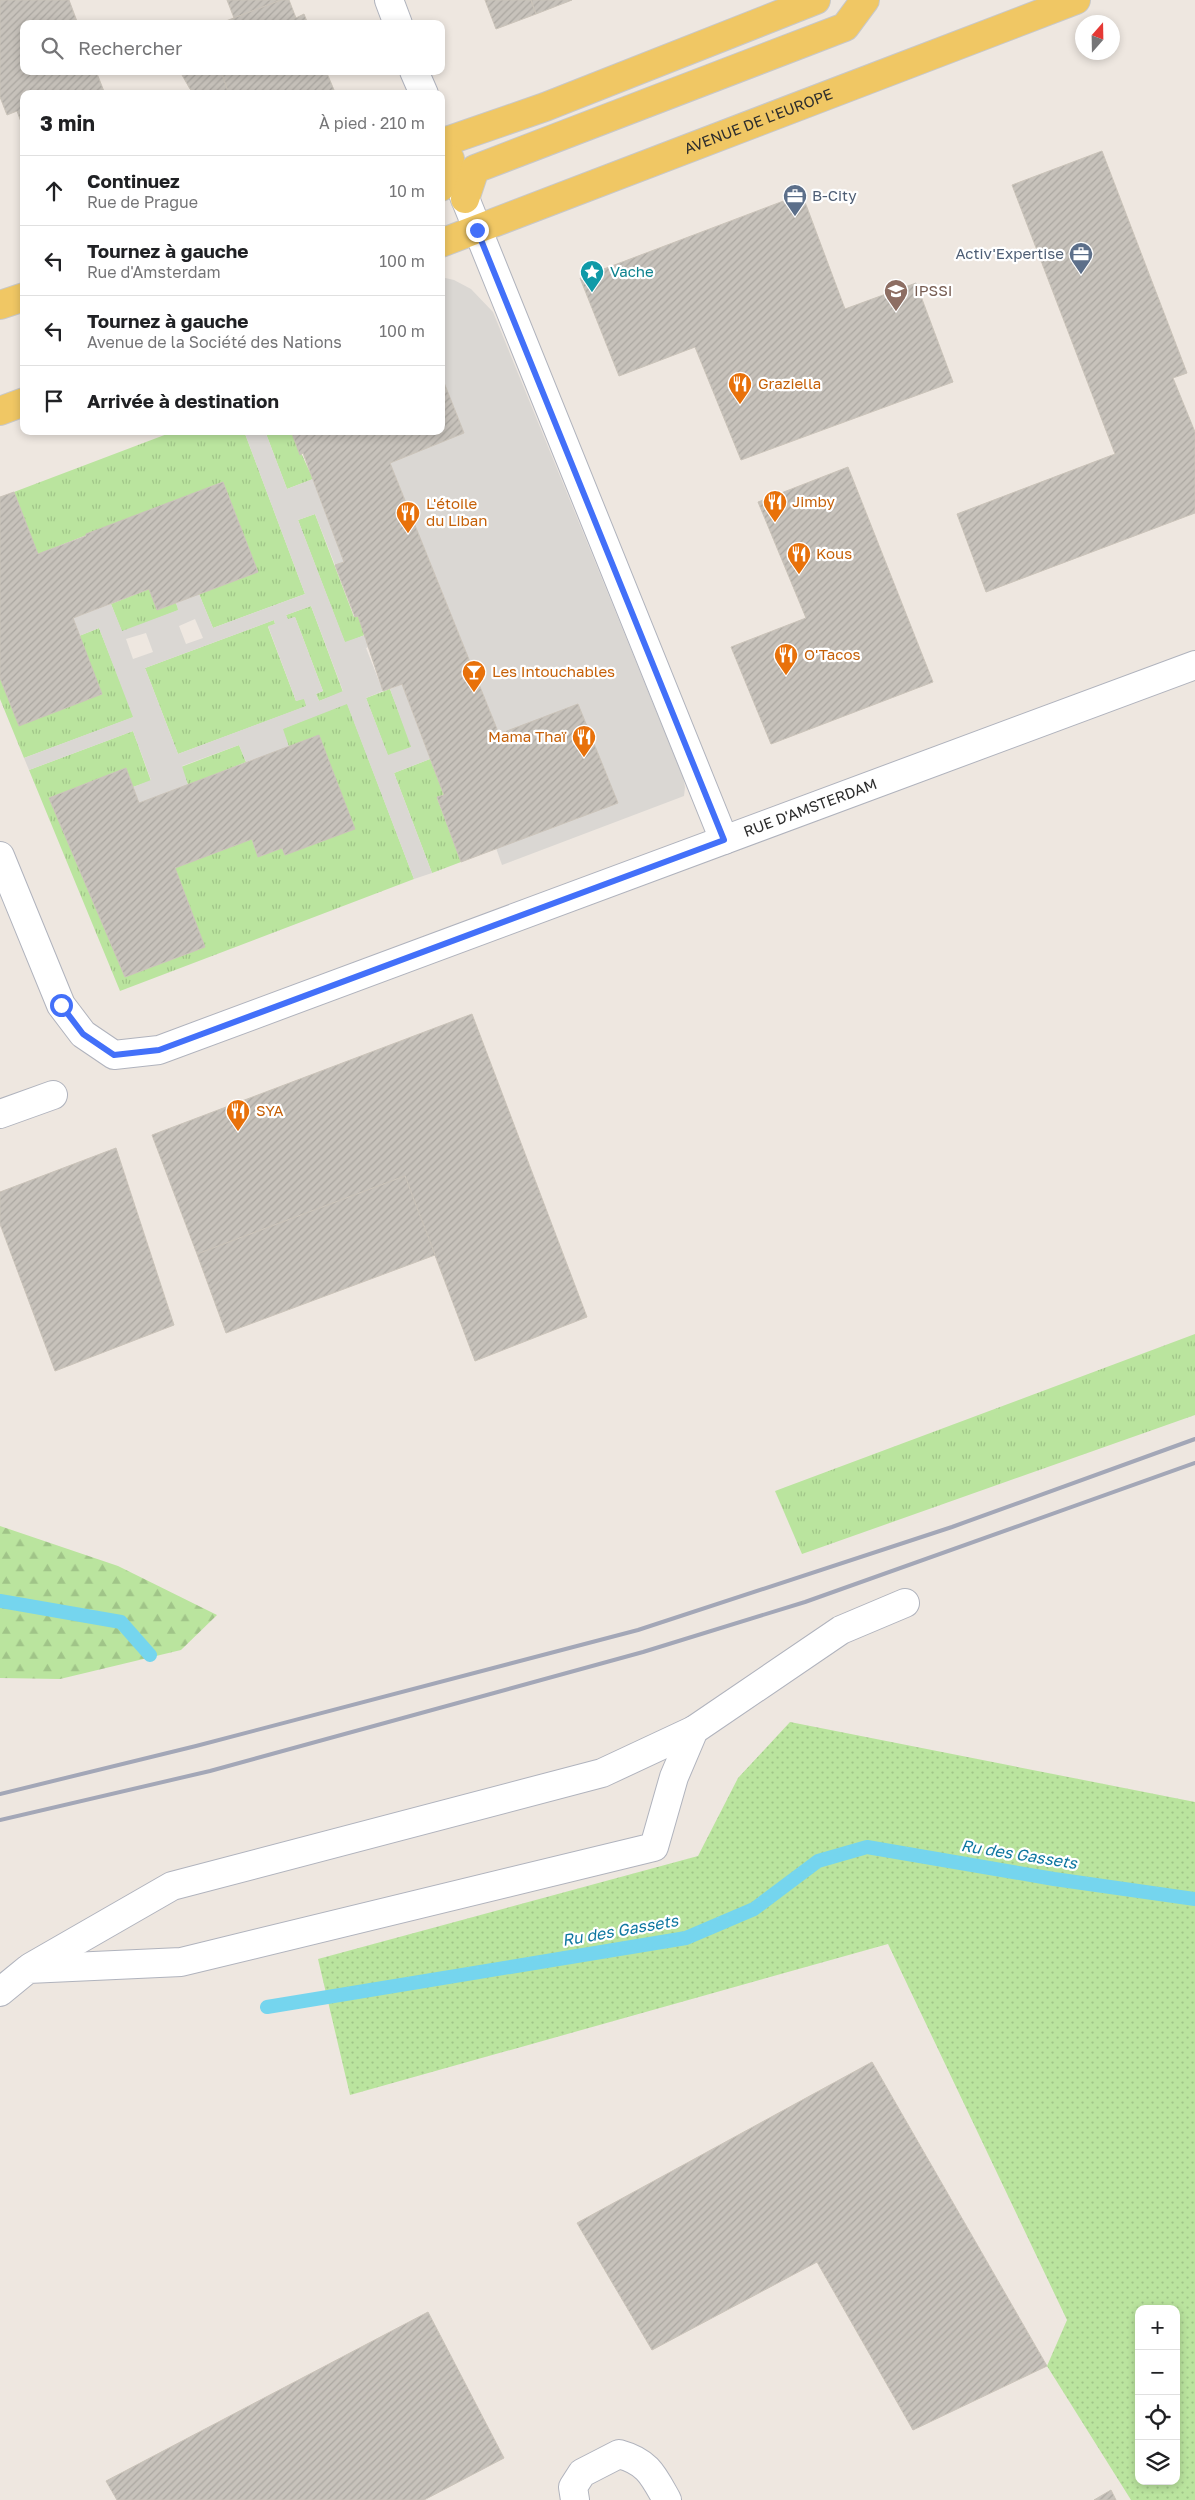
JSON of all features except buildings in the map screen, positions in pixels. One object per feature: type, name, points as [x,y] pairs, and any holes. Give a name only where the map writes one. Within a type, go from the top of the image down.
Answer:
[{"type":"main road","points":[[445,145],[816,0]]},
{"type":"main road","points":[[465,199],[475,169],[846,27],[865,0]]},
{"type":"main road","name":"AVENUE DE L'EUROPE","points":[[445,242],[1076,0]]},
{"type":"main road","points":[[0,305],[20,298]]},
{"type":"main road","points":[[0,411],[20,404]]},
{"type":"street","points":[[389,0],[396,20]]},
{"type":"street","points":[[416,75],[422,90]]},
{"type":"street","points":[[445,148],[724,840]]},
{"type":"street","name":"RUE D'AMSTERDAM","points":[[0,856],[61,1005],[83,1034],[114,1055],[159,1050],[1195,665]]},
{"type":"street","points":[[0,1114],[53,1094]]},
{"type":"street","points":[[0,1992],[28,1969],[172,1886],[602,1773],[694,1730],[841,1630],[905,1603]]},
{"type":"street","points":[[28,1969],[181,1962],[654,1847],[674,1777],[694,1730]]},
{"type":"street","points":[[575,2500],[573,2487],[582,2473],[619,2454],[637,2459],[651,2472],[666,2500]]},
{"type":"green space","points":[[164,435],[245,435],[305,594],[213,628],[199,594],[258,572],[223,482],[38,554],[14,492]]},
{"type":"green space","points":[[267,435],[293,435],[313,479],[287,489]]},
{"type":"green space","points":[[315,514],[354,617],[358,616],[365,635],[345,643],[298,520]]},
{"type":"green space","points":[[149,589],[157,610],[176,603],[179,610],[122,632],[111,604]]},
{"type":"green space","points":[[311,606],[343,692],[319,701],[316,694],[323,691],[295,617],[288,620],[286,615]]},
{"type":"green space","points":[[274,620],[275,624],[268,627],[296,701],[304,698],[307,706],[178,754],[145,668]]},
{"type":"green space","points":[[99,628],[134,717],[24,758],[0,699],[0,678],[19,725],[102,694],[79,636]]},
{"type":"green space","points":[[390,689],[412,747],[388,756],[366,698]]},
{"type":"green space","points":[[347,703],[414,879],[120,991],[29,770],[133,731],[151,781],[133,787],[126,768],[49,798],[125,977],[205,947],[175,868],[252,839],[258,857],[282,848],[285,855],[289,747],[282,729]]},
{"type":"green space","points":[[239,745],[246,762],[188,785],[181,767]]},
{"type":"green space","points":[[430,759],[444,795],[437,798],[461,862],[432,873],[394,773]]},
{"type":"green space","points":[[1195,1334],[1195,1415],[802,1554],[775,1491]]},
{"type":"green space","points":[[0,1526],[118,1566],[217,1615],[181,1650],[60,1679],[0,1678]]},
{"type":"green space","points":[[790,1722],[1195,1802],[1195,2500],[1131,2500],[1047,2366],[1067,2320],[888,1944],[350,2095],[318,1959],[698,1856],[738,1778]]},
{"type":"shaded area","points":[[445,278],[454,280],[471,289],[493,312],[683,777],[685,787],[684,796],[502,865],[496,848],[499,734],[390,463],[464,433],[445,385]]},
{"type":"shaded area","points":[[245,435],[267,435],[287,489],[313,479],[344,562],[335,565],[315,514],[298,520],[345,642],[365,635],[369,647],[366,648],[383,691],[366,698],[388,755],[411,747],[390,689],[402,684],[430,759],[394,773],[432,873],[414,879],[347,704],[283,729],[289,747],[246,762],[239,745],[182,766],[188,785],[139,803],[133,787],[151,780],[133,731],[29,770],[24,758],[133,717],[99,628],[79,636],[73,618],[111,604],[122,631],[178,610],[176,603],[199,594],[213,628],[305,594]],"holes":[[[311,606],[343,691],[319,701],[316,694],[323,691],[295,617],[288,619],[286,615]],[[195,619],[203,638],[186,644],[179,626]],[[274,620],[275,624],[268,626],[296,701],[304,699],[306,706],[178,754],[145,668]],[[146,633],[153,652],[133,659],[126,639]]]},
{"type":"waterway","name":"Ru des Gassets","points":[[0,1601],[121,1622],[150,1655]]},
{"type":"waterway","name":"Ru des Gassets","points":[[267,2007],[686,1938],[754,1909],[818,1861],[867,1847],[1054,1879],[1195,1899]]},
{"type":"railway","points":[[0,1794],[196,1746],[638,1630],[952,1527],[1195,1439]]},
{"type":"railway","points":[[0,1820],[210,1771],[643,1652],[805,1602],[1195,1463]]},
{"type":"place","name":"B-City","points":[[795,217]]},
{"type":"place","name":"Activ'Expertise","points":[[1081,275]]},
{"type":"place","name":"Vache","points":[[592,293]]},
{"type":"place","name":"IPSSI","points":[[896,312]]},
{"type":"place","name":"Graziella","points":[[740,405]]},
{"type":"place","name":"Jimby","points":[[775,523]]},
{"type":"place","name":"L'étoile du Liban","points":[[408,534]]},
{"type":"place","name":"Kous","points":[[799,575]]},
{"type":"place","name":"O'Tacos","points":[[786,676]]},
{"type":"place","name":"Les Intouchables","points":[[474,693]]},
{"type":"place","name":"Mama Thaï","points":[[584,758]]},
{"type":"place","name":"SYA","points":[[238,1132]]},
{"type":"route","points":[[61,1005],[83,1034],[114,1055],[159,1050],[622,876],[724,840],[477,230]]}]
